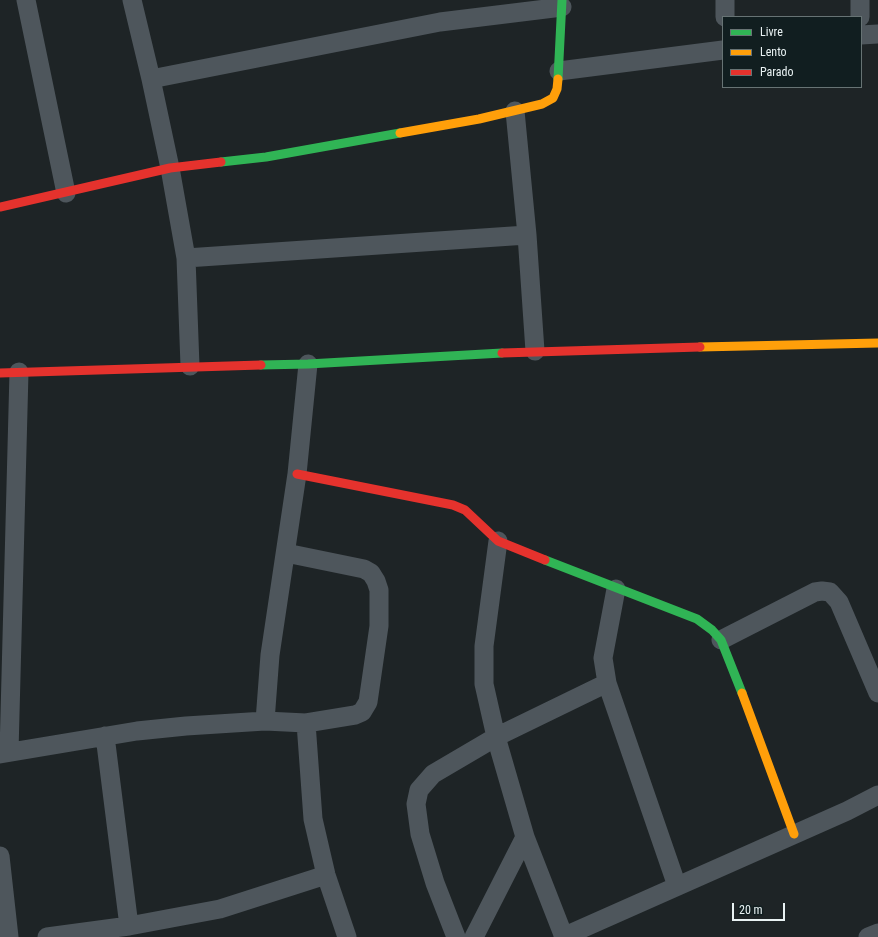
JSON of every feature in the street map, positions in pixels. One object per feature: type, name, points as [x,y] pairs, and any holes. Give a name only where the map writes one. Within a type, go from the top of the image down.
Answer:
[{"type":"street","points":[[26,0],[66,193]]},
{"type":"street","points":[[132,0],[170,168],[186,258],[190,366]]},
{"type":"street","points":[[725,0],[725,16]]},
{"type":"street","points":[[860,0],[860,16]]},
{"type":"street","points":[[0,207],[170,168],[266,157],[515,111],[542,104],[556,95],[559,71],[562,4],[440,22],[151,79]]},
{"type":"street","points":[[862,35],[878,34]]},
{"type":"street","points":[[559,71],[722,50]]},
{"type":"street","points":[[515,111],[536,351]]},
{"type":"street","points":[[186,258],[527,235]]},
{"type":"street","points":[[0,373],[190,366],[308,364],[536,351],[878,343]]},
{"type":"street","points":[[265,721],[270,655],[297,474],[308,364]]},
{"type":"street","points":[[19,372],[4,753],[104,736],[186,726],[265,721],[306,723],[355,715],[362,712],[366,707],[379,626],[379,590],[376,581],[371,573],[364,568],[286,553]]},
{"type":"street","points":[[297,474],[453,505],[465,510],[498,541],[616,589],[697,619],[712,630],[721,640],[794,834]]},
{"type":"street","points":[[498,541],[490,590],[484,646],[484,684],[496,737],[525,837],[563,937],[878,795]]},
{"type":"street","points":[[616,589],[603,658],[607,683],[677,886]]},
{"type":"street","points":[[721,640],[815,592],[822,590],[830,592],[839,602],[878,693]]},
{"type":"street","points":[[456,937],[435,883],[420,834],[416,804],[419,790],[433,774],[496,737],[607,683]]},
{"type":"street","points":[[306,723],[313,819],[326,875],[347,937]]},
{"type":"street","points":[[104,736],[129,926]]},
{"type":"street","points":[[474,937],[525,837]]},
{"type":"street","points":[[0,856],[9,937]]},
{"type":"street","points":[[47,937],[129,926],[220,909],[326,875]]},
{"type":"street","points":[[868,937],[878,933]]},
{"type":"traffic: fast","points":[[558,79],[562,0]]},
{"type":"traffic: fast","points":[[221,162],[266,157],[400,133]]},
{"type":"traffic: fast","points":[[261,365],[308,364],[502,353]]},
{"type":"traffic: fast","points":[[545,560],[697,619],[712,630],[721,640],[742,693]]},
{"type":"traffic: slow","points":[[400,133],[479,119],[542,104],[553,98],[557,89],[558,79]]},
{"type":"traffic: slow","points":[[700,347],[878,343]]},
{"type":"traffic: slow","points":[[742,693],[794,834]]},
{"type":"traffic: jam","points":[[0,207],[170,168],[221,162]]},
{"type":"traffic: jam","points":[[502,353],[700,347]]},
{"type":"traffic: jam","points":[[0,373],[261,365]]},
{"type":"traffic: jam","points":[[297,474],[453,505],[465,510],[498,541],[545,560]]}]
